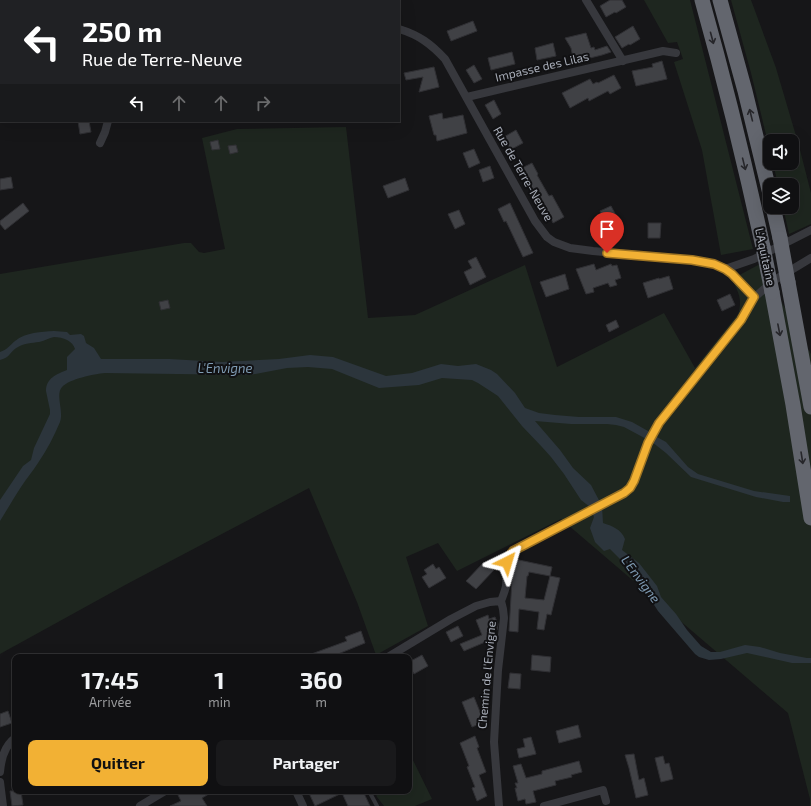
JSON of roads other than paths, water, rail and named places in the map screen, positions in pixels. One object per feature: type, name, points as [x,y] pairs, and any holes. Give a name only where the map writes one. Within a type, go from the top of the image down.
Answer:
[{"type":"highway","name":"L'Aquitaine","points":[[702,0],[728,95],[763,247],[792,398],[811,518]]},
{"type":"highway","points":[[720,0],[745,91],[766,178]]},
{"type":"highway","name":"L'Aquitaine","points":[[775,214],[811,407]]},
{"type":"street","points":[[586,0],[623,61]]},
{"type":"street","name":"Rue de Terre-Neuve","points":[[400,29],[410,32],[424,40],[436,49],[445,59],[535,221],[547,237],[554,242],[570,248],[592,252],[692,260],[714,264],[732,274],[754,297]]},
{"type":"street","name":"Impasse des Lilas","points":[[467,97],[663,51],[676,53]]},
{"type":"street","points":[[100,143],[108,122]]},
{"type":"street","points":[[725,269],[754,259],[811,230]]},
{"type":"street","points":[[754,297],[773,281],[811,258]]},
{"type":"street","name":"Chemin de l'Envigne","points":[[499,806],[494,742],[498,670],[504,618],[501,601],[506,587],[507,562],[509,556],[513,551],[624,493],[630,488],[654,430],[741,320],[754,297]]},
{"type":"street","points":[[393,654],[451,619],[476,606],[501,601]]},
{"type":"street","points":[[0,772],[0,763],[4,751],[12,740]]},
{"type":"street","points":[[0,782],[2,806]]},
{"type":"street","points":[[544,806],[603,790],[606,801]]},
{"type":"street","points":[[140,806],[160,794]]},
{"type":"street","points":[[297,794],[303,806]]},
{"type":"lane","points":[[371,794],[377,806]]},
{"type":"water","name":"L'Envigne","points":[[54,331],[67,332],[70,335],[81,334],[84,336],[86,343],[94,348],[101,359],[169,359],[222,362],[279,359],[310,355],[333,357],[386,376],[412,373],[441,364],[458,366],[476,364],[497,374],[515,393],[525,408],[539,413],[579,417],[616,417],[632,422],[666,442],[688,467],[698,474],[754,491],[790,496],[790,502],[756,497],[691,477],[652,442],[624,427],[607,424],[571,424],[535,421],[560,450],[573,468],[591,485],[602,506],[603,523],[619,530],[625,539],[622,550],[639,563],[657,586],[661,597],[701,646],[711,652],[720,652],[745,645],[760,647],[780,653],[811,658],[811,663],[792,663],[747,653],[709,660],[695,654],[658,611],[628,567],[610,549],[604,551],[595,542],[590,528],[594,517],[590,507],[581,500],[551,457],[522,426],[498,396],[472,380],[442,378],[419,385],[379,388],[332,369],[308,367],[287,368],[250,375],[105,373],[82,377],[65,384],[60,390],[60,422],[41,458],[0,521],[0,500],[23,466],[31,460],[34,448],[50,414],[46,387],[53,377],[67,370],[67,357],[75,349],[74,346],[67,340],[54,337],[41,342],[28,343],[20,346],[0,360],[0,352],[24,336],[34,333]]}]
